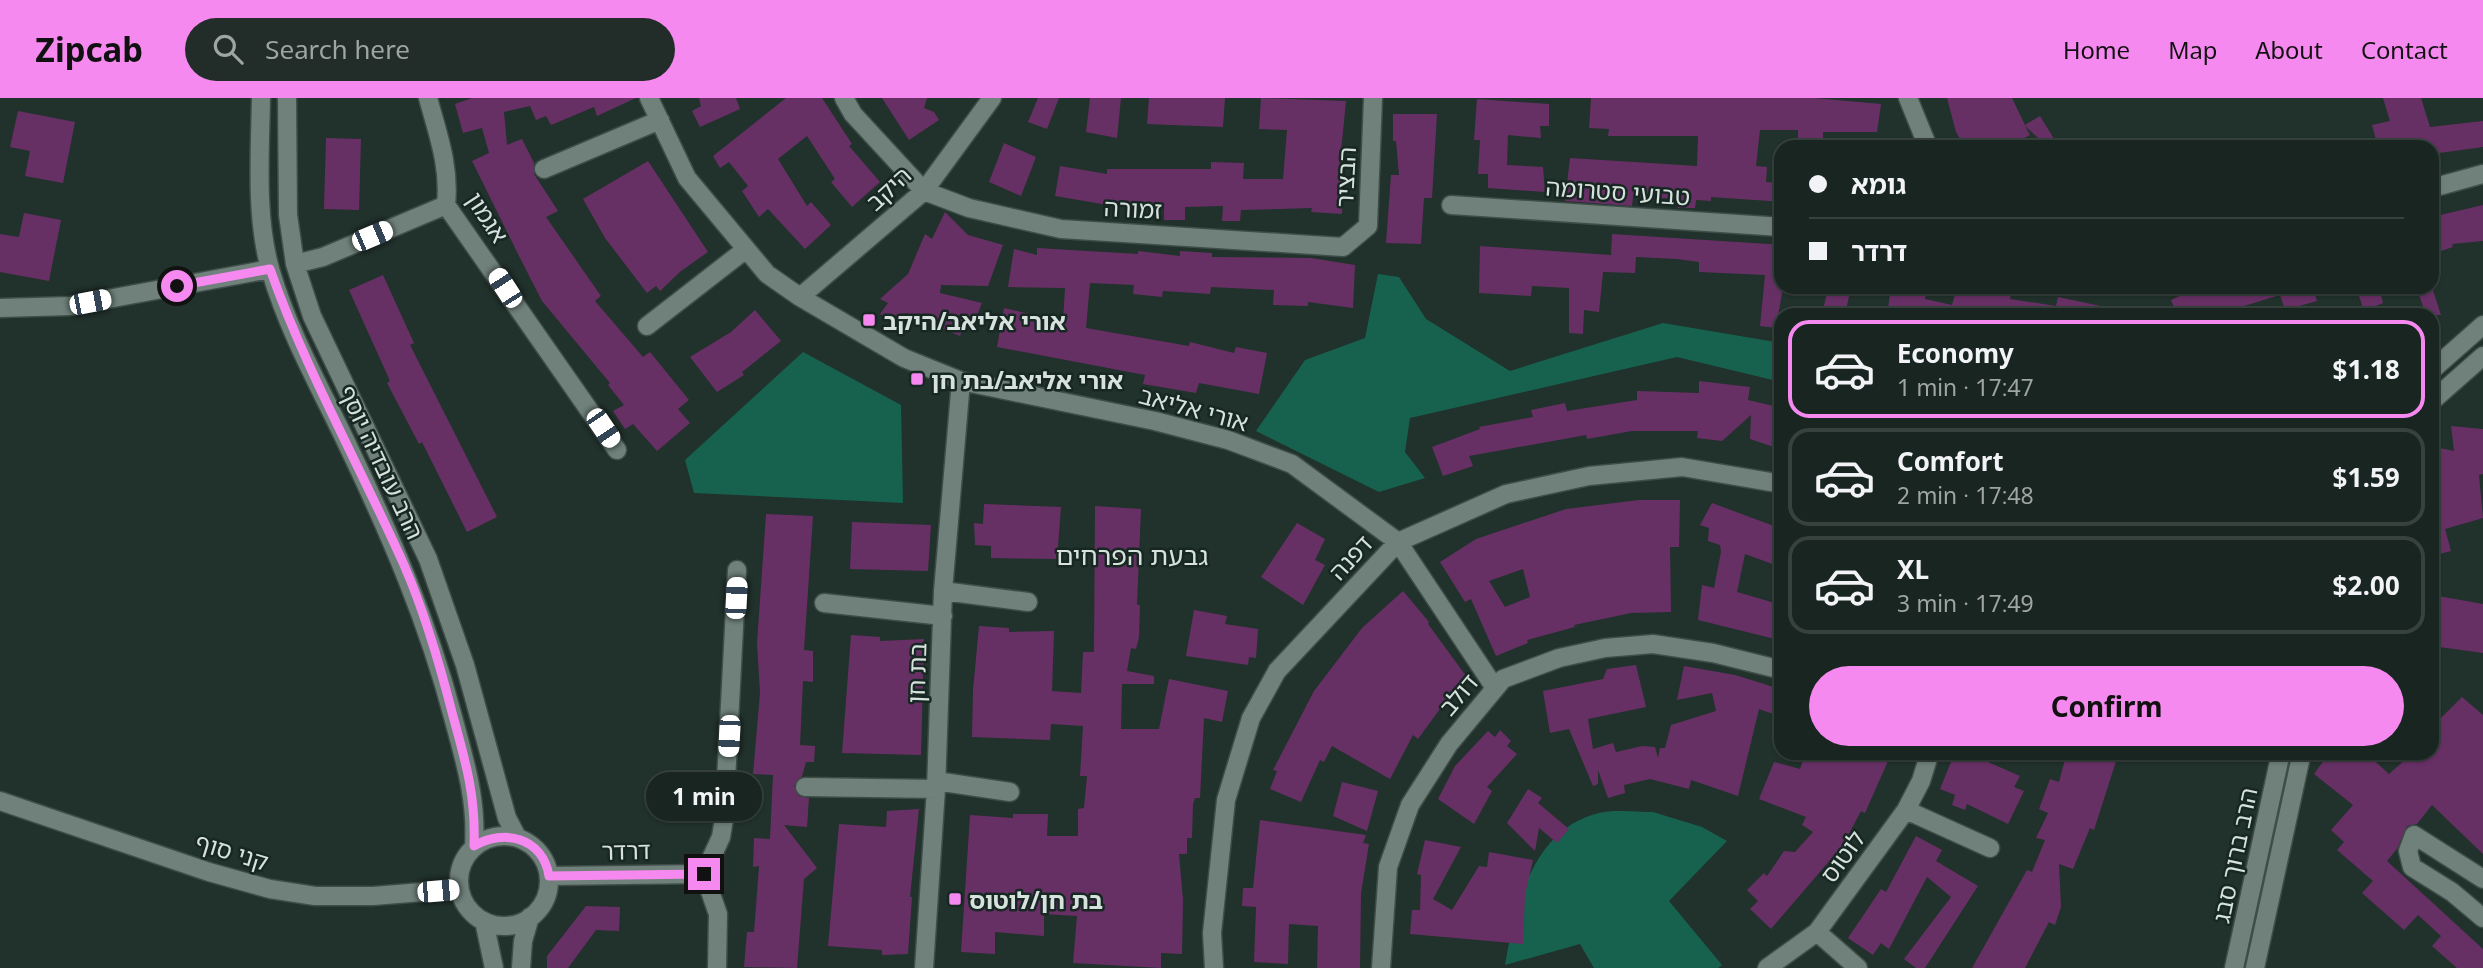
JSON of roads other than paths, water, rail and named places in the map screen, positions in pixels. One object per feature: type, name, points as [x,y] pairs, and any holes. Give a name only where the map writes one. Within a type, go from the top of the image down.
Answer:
[{"type":"street","name":"הרב עובדיה יוסף","points":[[261,98],[262,215],[270,269],[290,325],[405,568],[442,672],[475,805],[474,846]]},
{"type":"street","name":"הרב עובדיה יוסף","points":[[288,98],[288,215],[295,264],[312,316],[428,559],[465,665],[504,808],[517,837]]},
{"type":"street","name":"אגמון","points":[[428,98],[446,159],[446,205],[617,450]]},
{"type":"street","name":"אורי אליאב","points":[[649,98],[687,178],[767,274],[800,297],[904,358],[961,381],[1070,401],[1228,440],[1292,464],[1398,542],[1495,688]]},
{"type":"street","points":[[844,98],[853,114],[924,191]]},
{"type":"street","name":"היקב","points":[[800,297],[924,191],[992,98]]},
{"type":"street","name":"הבציר","points":[[1343,247],[1367,226],[1373,98]]},
{"type":"street","points":[[1908,98],[1925,140]]},
{"type":"street","points":[[544,169],[660,120]]},
{"type":"street","points":[[2439,186],[2483,174]]},
{"type":"street","name":"זמורה","points":[[924,191],[969,208],[1060,229],[1343,247]]},
{"type":"street","points":[[295,264],[323,257],[446,205]]},
{"type":"street","name":"טבועי סטרומה","points":[[1451,205],[1774,226]]},
{"type":"street","points":[[646,326],[745,250]]},
{"type":"street","points":[[0,308],[70,306],[270,269]]},
{"type":"street","points":[[2439,364],[2483,325]]},
{"type":"street","points":[[2439,395],[2483,356]]},
{"type":"street","name":"בת חן","points":[[925,968],[936,785],[943,591],[961,381]]},
{"type":"street","name":"דפנה","points":[[1214,968],[1212,933],[1226,800],[1251,718],[1277,671],[1398,542],[1506,494],[1589,476],[1682,467],[1774,483]]},
{"type":"street","points":[[717,968],[718,914],[704,874],[721,837],[724,819],[737,570]]},
{"type":"street","points":[[943,591],[1028,602]]},
{"type":"street","points":[[824,603],[943,616]]},
{"type":"street","name":"דולב","points":[[1381,968],[1388,867],[1410,804],[1448,744],[1503,679],[1559,658],[1605,648],[1653,644],[1713,653],[1774,668]]},
{"type":"street","name":"לוטוס","points":[[1766,968],[1817,932],[1906,810],[1921,781],[1928,760]]},
{"type":"street","name":"הרב ברוך סבג","points":[[2234,968],[2279,760]]},
{"type":"street","name":"הרב ברוך סבג","points":[[2255,968],[2300,760]]},
{"type":"street","points":[[805,787],[936,785],[1010,792]]},
{"type":"street","name":"קני סוף","points":[[0,801],[209,872],[270,889],[315,896],[373,896],[460,889]]},
{"type":"street","points":[[1906,810],[1990,848]]},
{"type":"street","points":[[521,968],[530,917],[548,894],[549,876],[537,849],[517,837],[501,835],[474,846],[460,871],[460,889],[464,903],[484,921],[501,926],[530,917]]},
{"type":"street","points":[[2483,879],[2414,835],[2408,851],[2412,866],[2452,892],[2483,919]]},
{"type":"street","name":"דרדר","points":[[549,876],[704,874]]},
{"type":"street","points":[[484,921],[494,968]]},
{"type":"street","points":[[1817,932],[1858,968]]},
{"type":"place","name":"אורי אליאב/היקב","points":[[869,320]]},
{"type":"place","name":"אורי אליאב/בת חן","points":[[917,379]]},
{"type":"place","name":"בת חן/לוטוס","points":[[955,899]]},
{"type":"district","name":"גבעת הפרחים","points":[[1132,555]]}]
